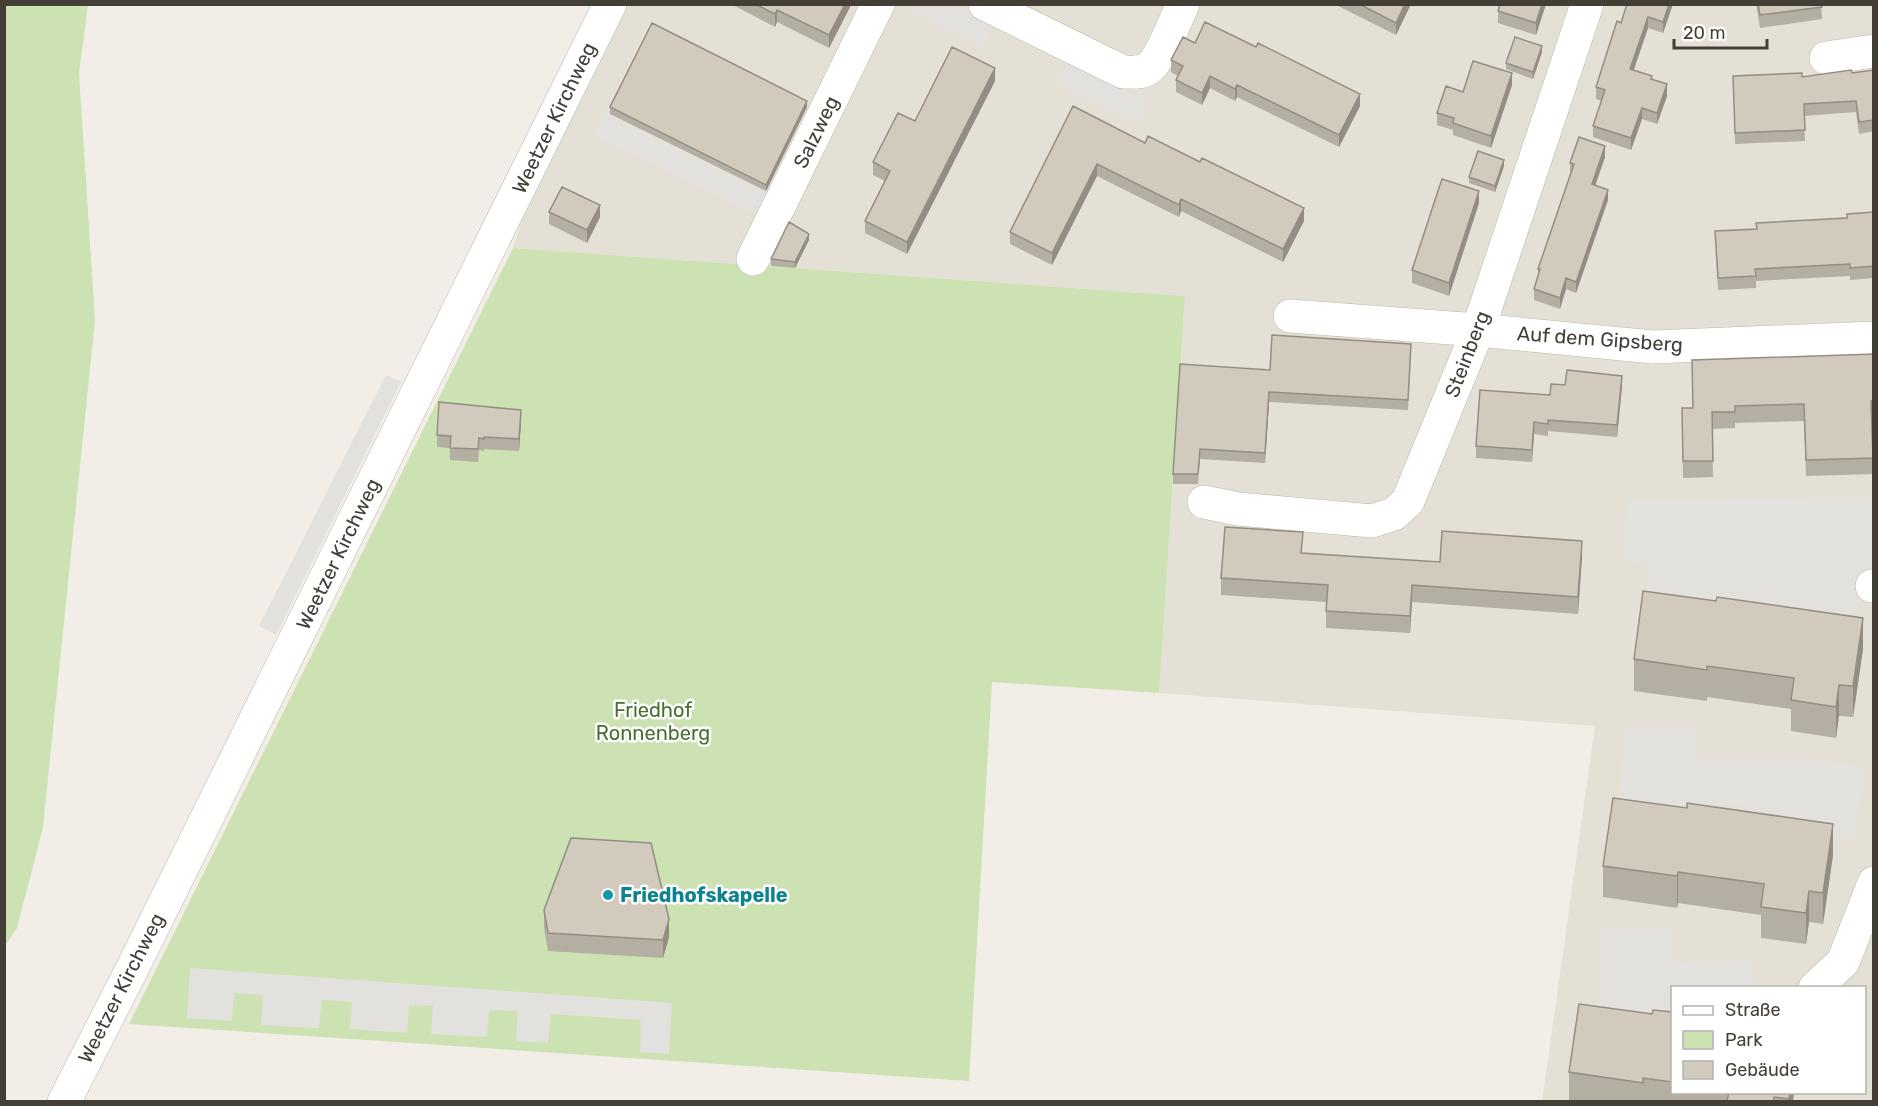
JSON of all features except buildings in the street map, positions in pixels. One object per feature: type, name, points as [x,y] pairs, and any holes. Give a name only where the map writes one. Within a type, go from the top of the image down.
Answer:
[{"type":"street","name":"Weetzer Kirchweg","points":[[64,1101],[610,4]]},
{"type":"street","name":"Salzweg","points":[[753,259],[878,4]]},
{"type":"street","points":[[985,4],[1123,72],[1139,73],[1150,67],[1157,58],[1183,4]]},
{"type":"street","name":"Steinberg","points":[[1204,502],[1238,509],[1372,521],[1394,514],[1408,501],[1478,330],[1587,4]]},
{"type":"street","points":[[1826,58],[1874,51]]},
{"type":"street","name":"Auf dem Gipsberg","points":[[1290,316],[1653,346],[1874,338]]},
{"type":"street","points":[[1816,986],[1843,962],[1874,883]]},
{"type":"shaded area","points":[[610,5],[1873,5],[1873,1101],[1542,1101],[1595,726],[1159,693],[1185,296],[513,248],[546,135]]},
{"type":"shaded area","points":[[912,5],[953,5],[993,25],[982,47],[909,11]]},
{"type":"shaded area","points":[[1065,60],[1148,102],[1137,124],[1054,83]]},
{"type":"shaded area","points":[[606,111],[771,194],[760,217],[594,135]]},
{"type":"shaded area","points":[[386,375],[401,382],[276,635],[259,626]]},
{"type":"shaded area","points":[[1873,498],[1873,570],[1855,595],[1855,621],[1760,622],[1760,599],[1647,599],[1647,562],[1626,563],[1627,500]]},
{"type":"shaded area","points":[[1624,727],[1696,727],[1697,758],[1809,759],[1865,767],[1854,839],[1797,831],[1745,828],[1746,804],[1619,806]]},
{"type":"shaded area","points":[[1671,926],[1673,963],[1753,961],[1754,986],[1671,986],[1671,1013],[1599,1016],[1599,929]]},
{"type":"shaded area","points":[[190,968],[672,1003],[669,1054],[640,1052],[641,1020],[551,1014],[548,1043],[516,1041],[518,1011],[489,1010],[487,1037],[431,1034],[433,1006],[409,1005],[407,1033],[350,1029],[352,1002],[322,1000],[319,1028],[261,1025],[263,995],[234,993],[232,1021],[187,1018]]},
{"type":"green space","points":[[5,4],[88,5],[79,73],[95,320],[43,827],[17,928],[5,946]]},
{"type":"green space","name":"Friedhof Ronnenberg","points":[[513,248],[1185,296],[1159,693],[992,682],[969,1081],[129,1024]]},
{"type":"place","name":"Friedhofskapelle","points":[[608,895]]}]
